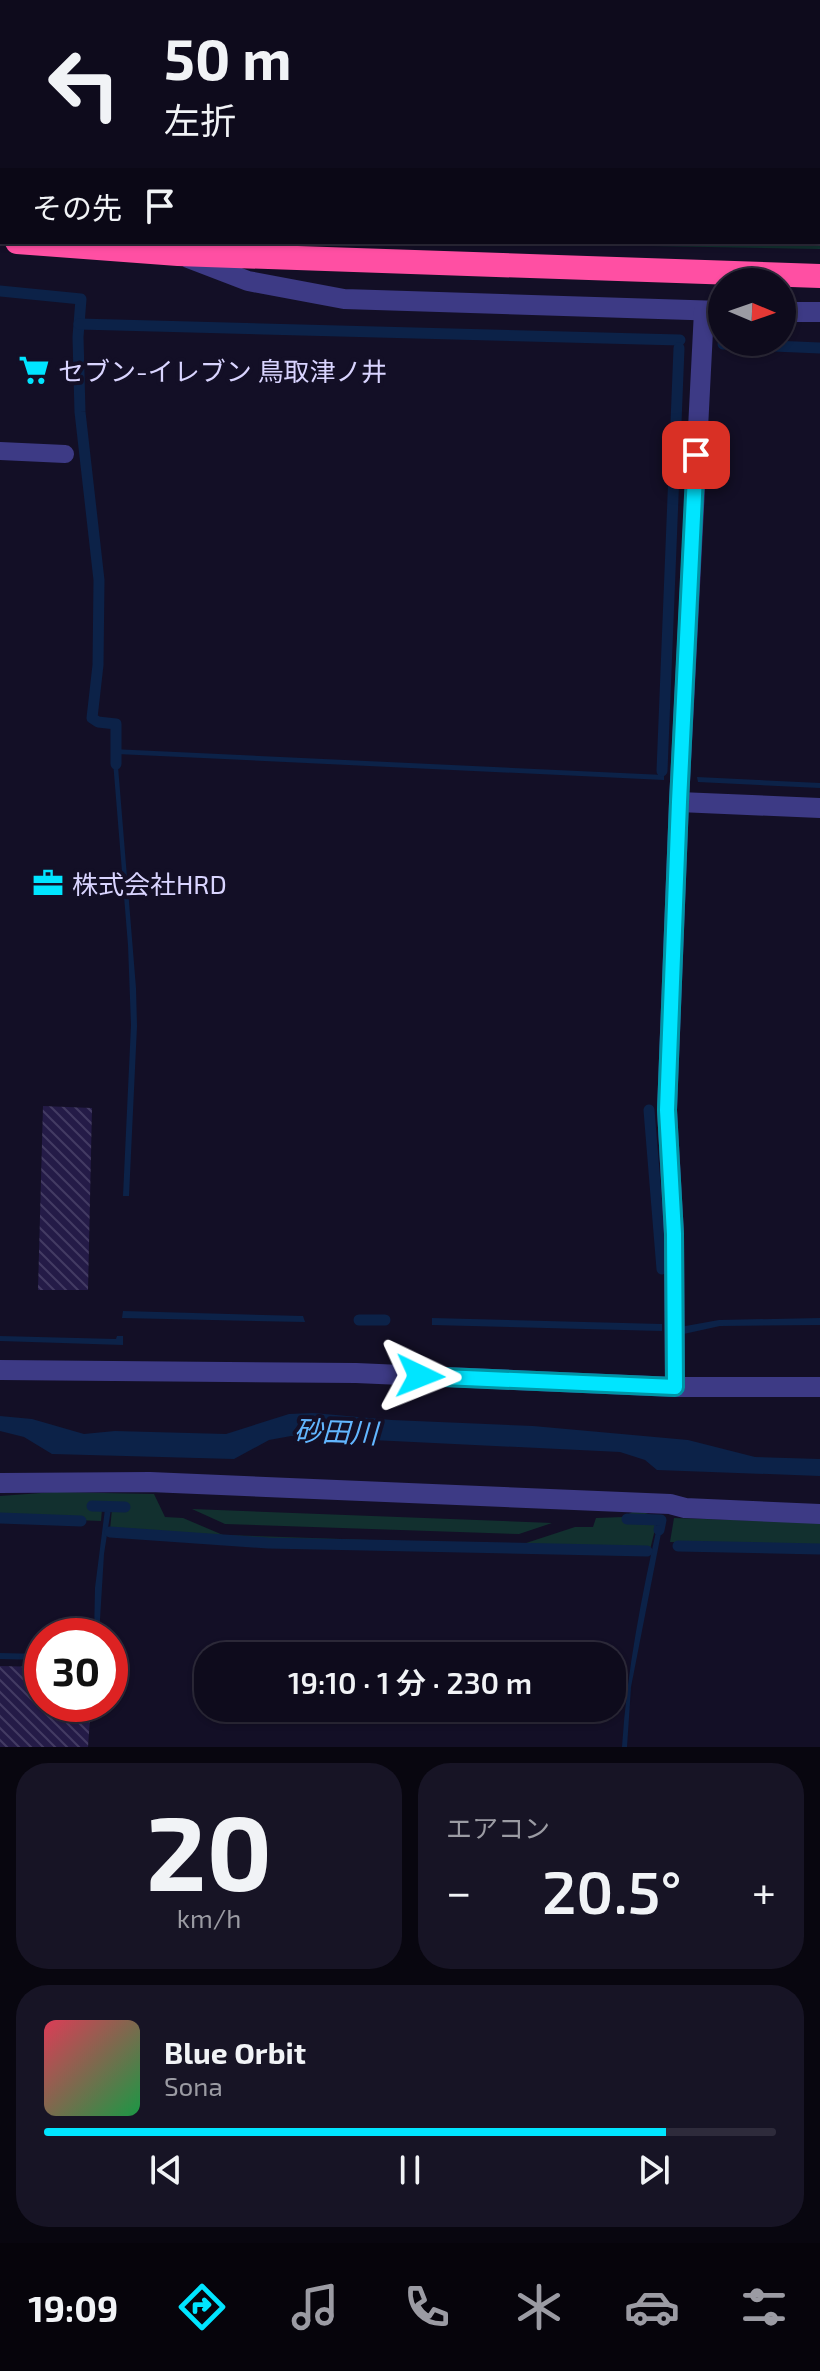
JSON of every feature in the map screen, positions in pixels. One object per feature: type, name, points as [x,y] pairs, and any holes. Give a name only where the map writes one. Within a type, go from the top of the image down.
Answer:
[{"type":"highway","points":[[31,244],[178,254],[820,276]]},
{"type":"street","points":[[178,254],[248,281],[344,299],[708,311]]},
{"type":"street","points":[[796,312],[820,312]]},
{"type":"street","points":[[675,1387],[674,1234],[667,1110],[679,802],[710,356]]},
{"type":"street","points":[[679,802],[820,808]]},
{"type":"street","points":[[0,1370],[356,1373],[675,1387],[820,1387]]},
{"type":"street","points":[[0,1483],[150,1482],[670,1504],[685,1508],[820,1514]]},
{"type":"lane","points":[[0,451],[65,454]]},
{"type":"green space","points":[[534,244],[820,244],[820,249]]},
{"type":"green space","points":[[55,1492],[154,1494],[165,1517],[183,1518],[223,1535],[520,1545],[575,1527],[593,1527],[596,1518],[623,1517],[636,1510],[658,1517],[650,1550],[380,1545],[110,1530],[112,1509],[102,1509],[101,1521],[0,1517],[0,1496]]},
{"type":"green space","points":[[192,1509],[552,1523],[519,1534],[225,1524]]},
{"type":"green space","points":[[674,1518],[820,1523],[820,1546],[670,1542]]},
{"type":"water","points":[[112,749],[664,775],[664,780],[117,754],[137,1026],[129,1196],[123,1196],[131,1025],[128,945]]},
{"type":"water","points":[[697,777],[820,783],[820,788],[698,782]]},
{"type":"water","points":[[123,1311],[303,1316],[305,1322],[122,1318]]},
{"type":"water","points":[[432,1318],[662,1324],[662,1331],[432,1325]]},
{"type":"water","points":[[820,1318],[820,1325],[720,1326],[679,1335],[680,1327],[719,1320]]},
{"type":"water","points":[[0,1336],[116,1339],[123,1336],[123,1345],[0,1341]]},
{"type":"water","name":"砂田川","points":[[289,1414],[533,1426],[688,1440],[755,1457],[820,1459],[820,1476],[657,1470],[645,1460],[620,1452],[291,1436],[269,1440],[234,1459],[52,1454],[24,1437],[0,1431],[0,1416],[32,1419],[84,1434],[115,1431],[226,1434]]},
{"type":"water","points":[[105,1509],[111,1509],[104,1554],[100,1618],[94,1618]]},
{"type":"water","points":[[659,1518],[664,1518],[631,1687],[627,1747],[622,1747],[636,1632]]},
{"type":"water","points":[[0,1653],[24,1654],[24,1660],[0,1659]]},
{"type":"building","points":[[43,1106],[92,1108],[88,1290],[38,1290]]},
{"type":"building","points":[[0,1666],[24,1667],[24,1722],[90,1722],[88,1747],[0,1747]]},
{"type":"waterway","points":[[0,291],[81,299],[78,337],[80,412],[99,580],[98,665],[92,718],[98,722],[116,724],[116,764]]},
{"type":"waterway","points":[[79,324],[680,340]]},
{"type":"waterway","points":[[796,347],[820,348]]},
{"type":"waterway","points":[[662,771],[679,348]]},
{"type":"waterway","points":[[649,1110],[662,1269]]},
{"type":"waterway","points":[[359,1320],[385,1320]]},
{"type":"waterway","points":[[92,1506],[125,1507]]},
{"type":"waterway","points":[[0,1518],[81,1521]]},
{"type":"waterway","points":[[627,1519],[661,1520],[659,1530]]},
{"type":"waterway","points":[[110,1532],[268,1543],[647,1551]]},
{"type":"waterway","points":[[678,1546],[820,1549]]},
{"type":"place","name":"セブン-イレブン 鳥取津ノ井","points":[[34,370]]},
{"type":"place","name":"株式会社HRD","points":[[48,883]]},
{"type":"route","points":[[420,1376],[675,1387],[674,1234],[667,1110],[696,455]]}]
